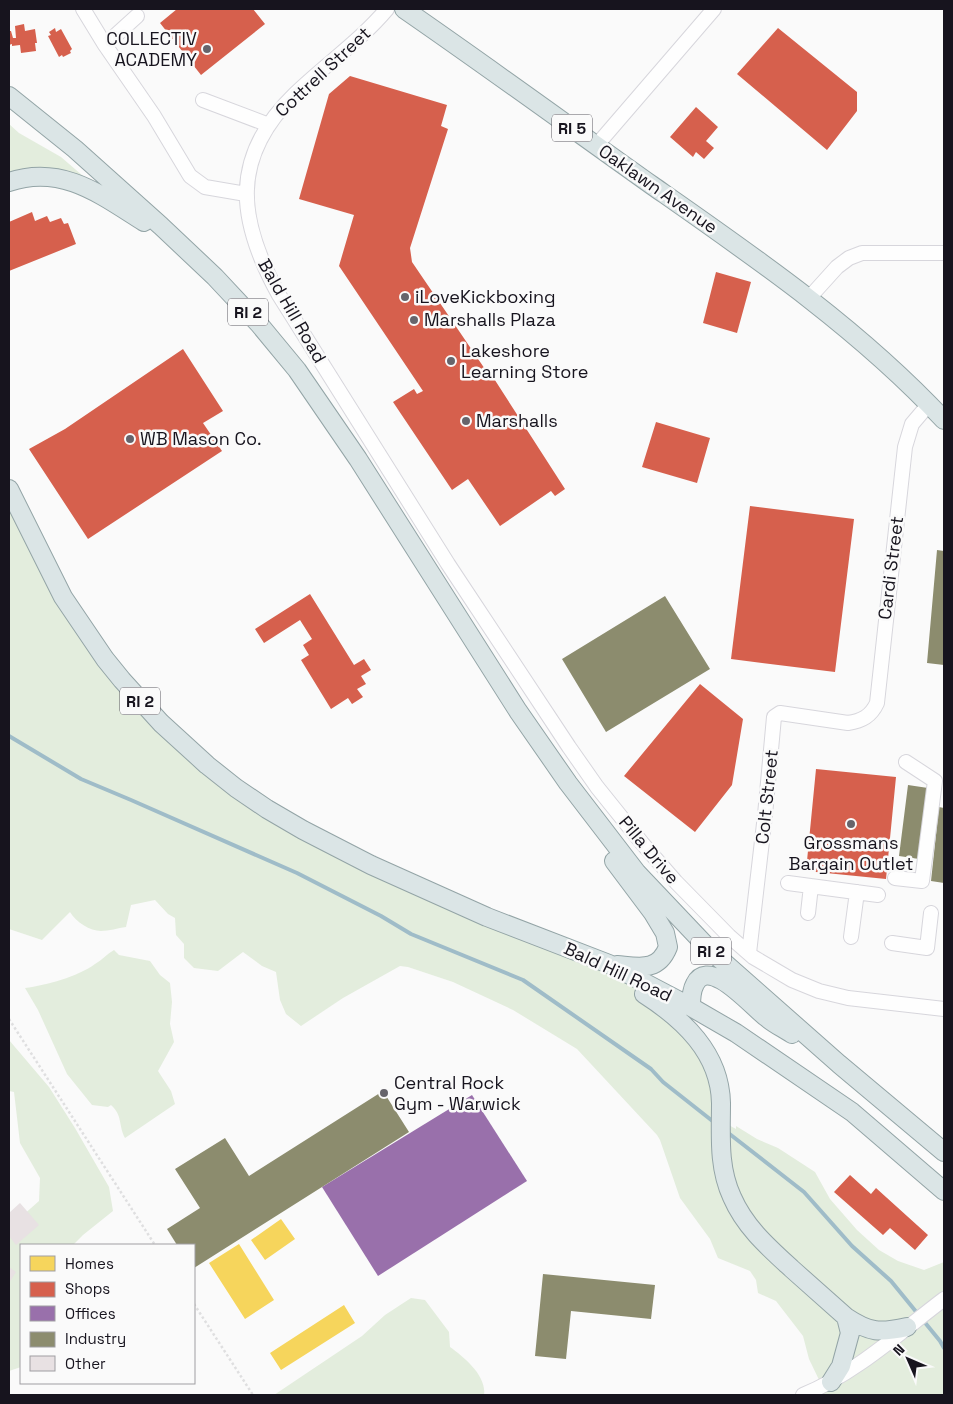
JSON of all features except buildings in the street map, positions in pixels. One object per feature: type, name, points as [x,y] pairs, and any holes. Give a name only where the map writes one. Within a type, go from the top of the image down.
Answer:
[{"type":"main road","name":"Oaklawn Avenue","points":[[404,9],[809,298]]},
{"type":"main road","name":"RI 2","points":[[9,96],[75,150],[215,277],[259,324],[297,370],[358,459],[518,711],[568,783],[638,872],[710,951],[839,1064],[944,1152]]},
{"type":"main road","points":[[9,182],[22,178],[48,177],[74,182],[87,187],[148,224],[215,277]]},
{"type":"main road","name":"RI 5","points":[[809,298],[898,373],[944,420]]},
{"type":"main road","points":[[9,489],[63,597]]},
{"type":"main road","name":"RI 2","points":[[9,510],[63,597]]},
{"type":"main road","name":"Bald Hill Road","points":[[63,597],[122,680],[161,723],[207,765],[236,788],[303,830],[372,865],[487,917],[609,964],[691,1007],[736,1033],[852,1112],[944,1191]]},
{"type":"main road","points":[[518,711],[557,777],[634,889],[653,913],[668,939],[668,947],[663,958],[651,966],[609,964]]},
{"type":"main road","points":[[582,954],[667,1009],[688,1028],[702,1046],[714,1067],[719,1089],[721,1101],[720,1147],[724,1172],[731,1196],[750,1228],[776,1254],[855,1324],[880,1332],[910,1324]]},
{"type":"main road","points":[[691,1007],[695,983],[706,976],[716,977],[735,990],[766,1018],[839,1064]]},
{"type":"main road","points":[[921,1133],[944,1148]]},
{"type":"main road","points":[[830,1382],[841,1366],[850,1333],[846,1318]]},
{"type":"street","points":[[83,9],[105,45],[154,116],[190,176],[205,187],[246,194]]},
{"type":"street","name":"Cottrell Street","points":[[246,194],[252,154],[269,126],[294,95],[370,28],[388,9]]},
{"type":"street","points":[[596,146],[714,9]]},
{"type":"street","points":[[105,45],[137,16]]},
{"type":"street","points":[[203,100],[269,126]]},
{"type":"street","name":"Bald Hill Road","points":[[246,194],[251,232],[269,277],[448,564]]},
{"type":"street","points":[[809,298],[836,266],[862,253],[944,253]]},
{"type":"street","name":"Cardi Street","points":[[848,723],[867,717],[877,703],[905,447],[912,424],[929,404]]},
{"type":"street","name":"Pilla Drive","points":[[448,564],[569,747],[598,787],[642,843],[676,882],[729,936],[749,953],[792,980],[819,991],[848,998],[944,1009]]},
{"type":"street","name":"Colt Street","points":[[749,953],[766,815],[774,717],[780,713],[848,723]]},
{"type":"street","points":[[895,878],[922,881],[935,781],[906,762]]},
{"type":"street","points":[[788,883],[878,895]]},
{"type":"street","points":[[808,913],[811,886]]},
{"type":"street","points":[[851,937],[857,892]]},
{"type":"street","points":[[892,943],[927,948],[931,913]]},
{"type":"street","points":[[803,1395],[830,1382],[859,1364],[944,1299]]},
{"type":"path","points":[[9,1019],[154,1244]]},
{"type":"path","points":[[195,1306],[253,1395]]},
{"type":"green space","points":[[9,124],[19,133],[61,157],[104,194],[87,186],[9,181]]},
{"type":"green space","points":[[9,506],[116,672],[275,814],[583,953],[671,1011],[703,1046],[725,1123],[736,1129],[736,1126],[757,1139],[778,1148],[815,1172],[830,1199],[857,1230],[879,1250],[898,1261],[924,1270],[944,1262],[944,1395],[798,1395],[821,1384],[809,1359],[803,1336],[776,1301],[758,1293],[756,1280],[750,1271],[718,1258],[710,1239],[680,1198],[657,1135],[577,1049],[513,1010],[453,982],[400,966],[343,998],[301,1026],[286,1014],[280,1000],[276,972],[262,966],[243,952],[218,971],[194,968],[184,958],[184,944],[176,935],[175,918],[168,914],[155,900],[131,905],[126,927],[97,931],[88,928],[70,912],[42,940],[9,929]]},
{"type":"green space","points":[[114,950],[119,955],[150,961],[160,975],[170,983],[172,1002],[170,1024],[174,1042],[158,1071],[171,1091],[175,1104],[125,1138],[115,1109],[111,1105],[108,1107],[92,1105],[67,1074],[38,1010],[25,988],[71,977],[88,969]]},
{"type":"green space","points":[[9,1040],[49,1087],[75,1128],[109,1187],[113,1211],[74,1244],[20,1244],[20,1367],[9,1371],[9,1232],[13,1224],[39,1201],[40,1178],[20,1143],[14,1092],[9,1091]]},
{"type":"green space","points":[[411,1298],[425,1300],[449,1332],[450,1347],[462,1356],[478,1374],[484,1388],[484,1395],[274,1395],[362,1336],[385,1315]]},
{"type":"waterway","points":[[9,736],[81,779],[297,873],[381,916],[411,934],[523,980],[651,1069],[663,1082],[715,1123]]},
{"type":"waterway","points":[[727,1132],[804,1192],[852,1246],[891,1281],[944,1348]]},
{"type":"place","name":"COLLECTIV ACADEMY","points":[[207,49]]},
{"type":"place","name":"iLoveKickboxing","points":[[405,297]]},
{"type":"place","name":"Marshalls Plaza","points":[[414,320]]},
{"type":"place","name":"Lakeshore Learning Store","points":[[451,361]]},
{"type":"place","name":"Marshalls","points":[[466,421]]},
{"type":"place","name":"WB Mason Co.","points":[[130,439]]},
{"type":"place","name":"Grossmans Bargain Outlet","points":[[851,824]]},
{"type":"place","name":"Central Rock Gym - Warwick","points":[[384,1093]]}]
